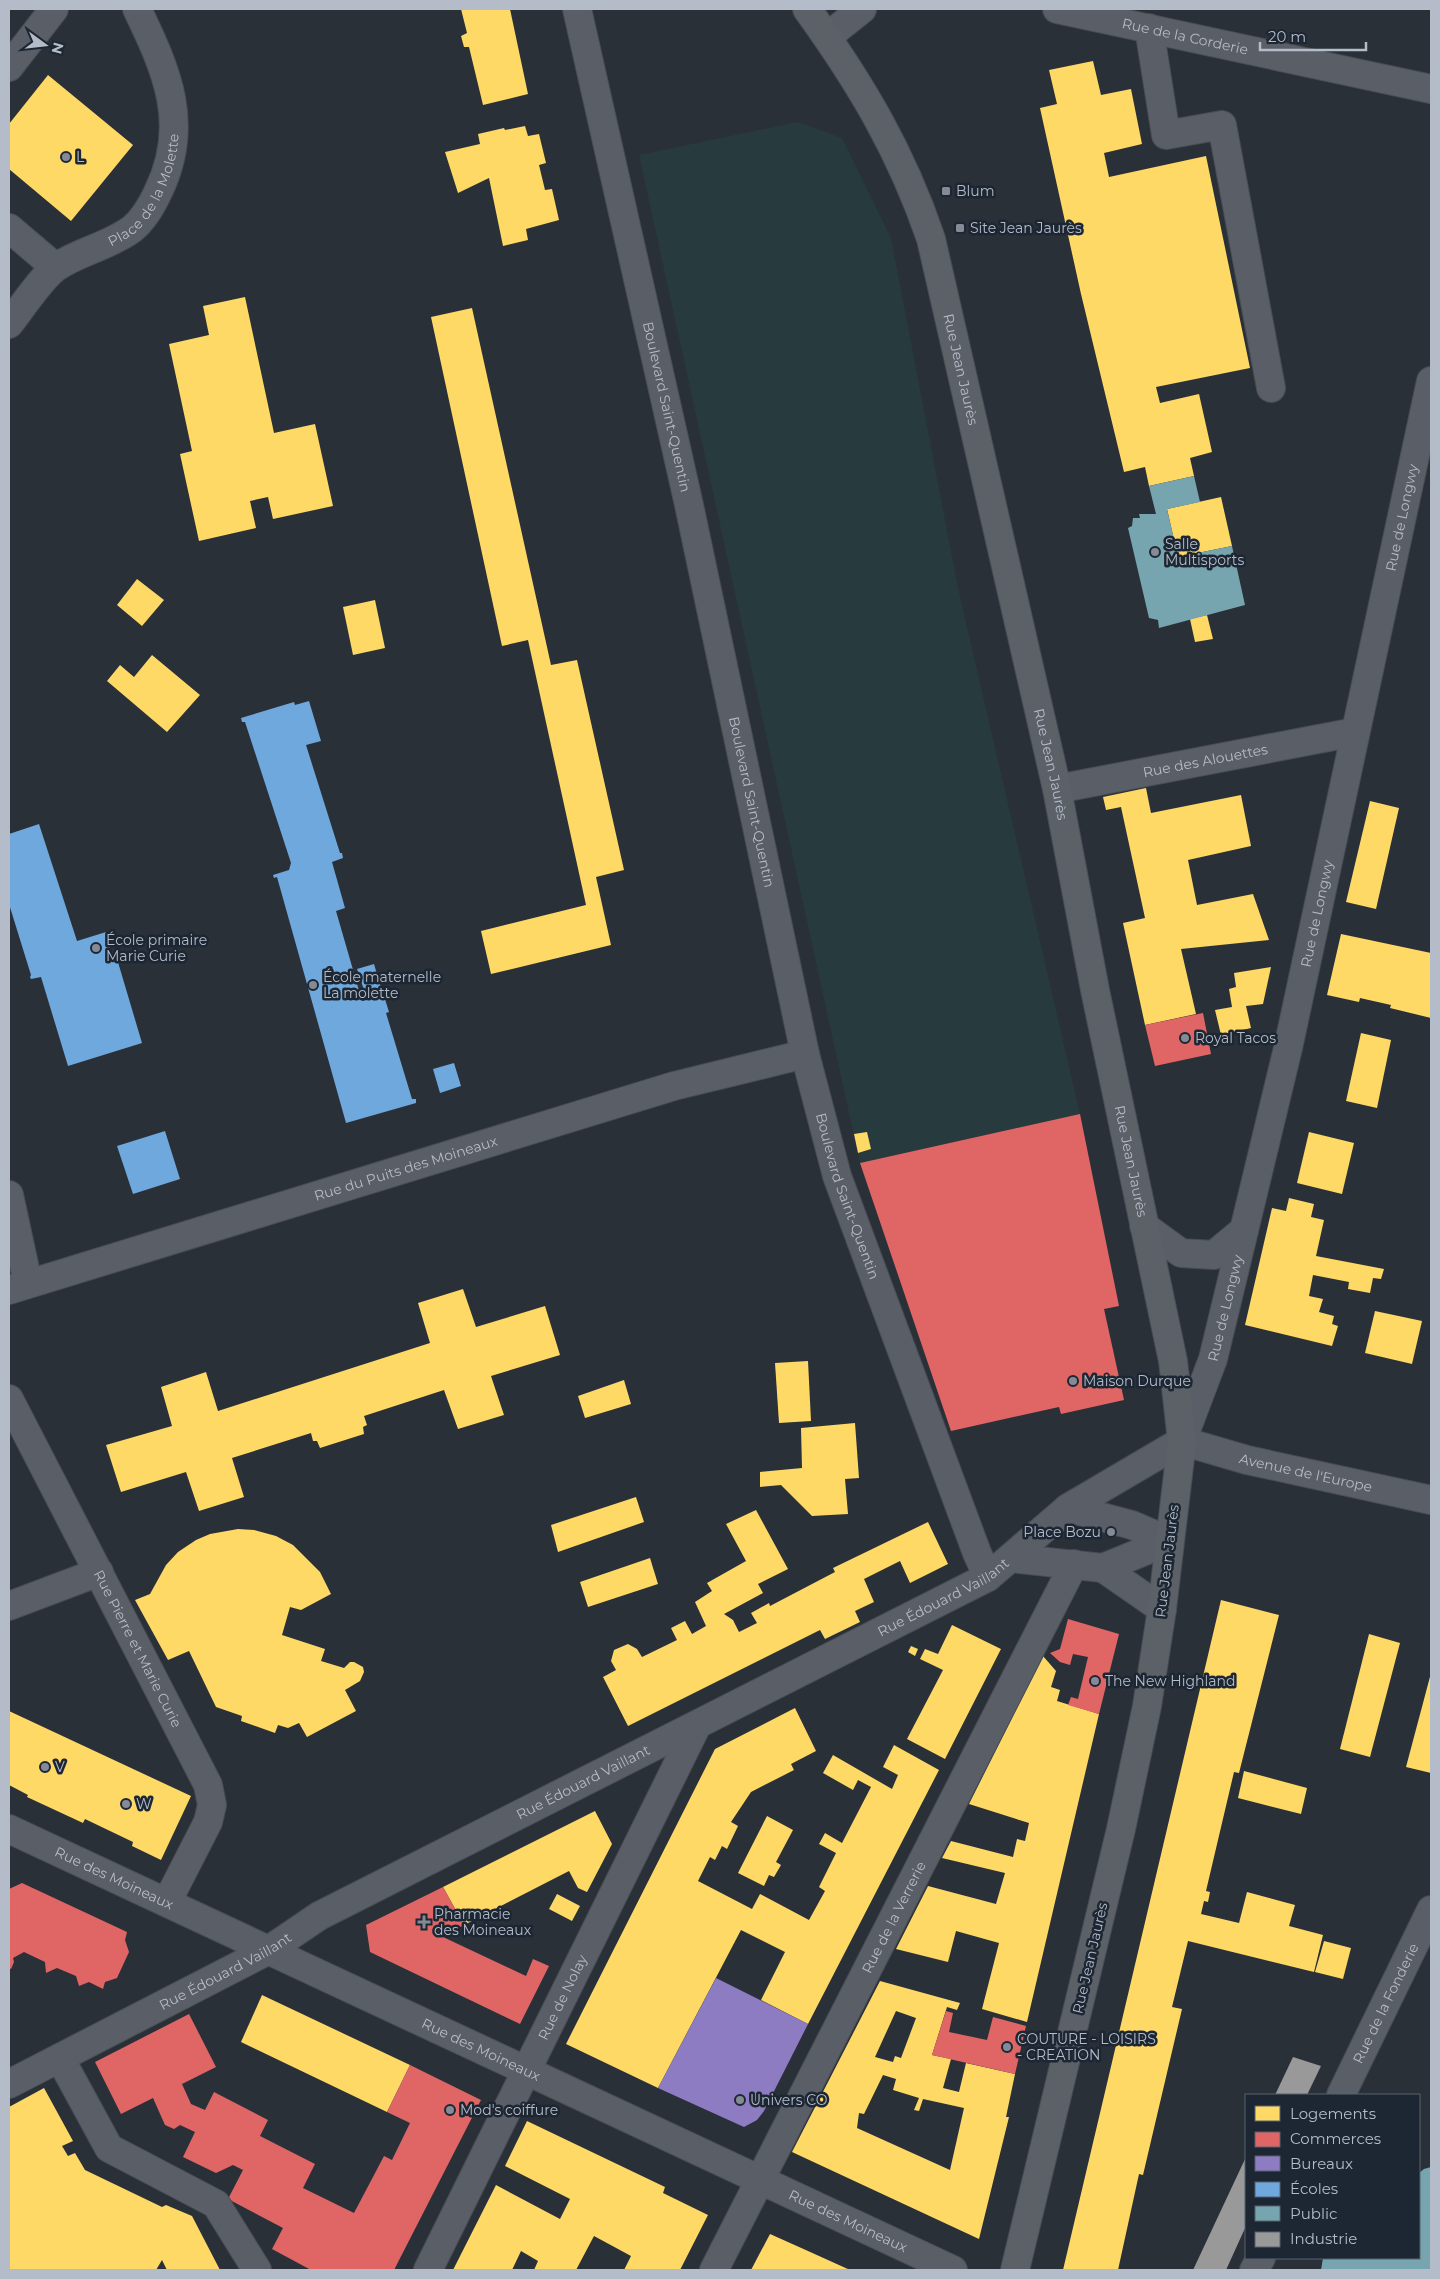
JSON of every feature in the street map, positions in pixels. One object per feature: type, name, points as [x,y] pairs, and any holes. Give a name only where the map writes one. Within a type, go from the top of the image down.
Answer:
[{"type":"main road","name":"Rue Jean Jaurès","points":[[807,9],[851,72],[895,149],[915,191],[931,239],[1057,789],[1095,990],[1173,1361],[1182,1441],[1162,1609],[1147,1706],[1121,1829],[1015,2270]]},
{"type":"street","points":[[9,67],[54,9]]},
{"type":"street","name":"Place de la Molette","points":[[9,324],[55,267],[73,257],[110,244],[134,228],[152,204],[167,174],[176,125],[169,82],[136,9]]},
{"type":"street","name":"Boulevard Saint-Quentin","points":[[577,9],[689,505],[805,1054],[837,1176],[970,1536],[988,1577]]},
{"type":"street","points":[[827,37],[862,9]]},
{"type":"street","name":"Rue de la Corderie","points":[[1057,9],[1431,89]]},
{"type":"street","points":[[1149,28],[1166,135],[1222,125],[1271,388]]},
{"type":"street","points":[[9,228],[55,267]]},
{"type":"street","name":"Rue de Longwy","points":[[1182,1441],[1213,1359],[1288,1048],[1354,732],[1431,381]]},
{"type":"street","name":"Rue des Alouettes","points":[[1057,789],[1354,732]]},
{"type":"street","name":"Rue du Puits des Moineaux","points":[[18,1287],[674,1086],[805,1054]]},
{"type":"street","points":[[9,1195],[18,1287]]},
{"type":"street","points":[[1144,1226],[1181,1253],[1214,1255],[1244,1230]]},
{"type":"street","name":"Rue Pierre et Marie Curie","points":[[9,1399],[208,1785],[212,1804],[208,1822],[167,1902]]},
{"type":"street","points":[[1011,1558],[1068,1508],[1182,1441]]},
{"type":"street","name":"Avenue de l'Europe","points":[[1182,1441],[1247,1460],[1431,1500]]},
{"type":"street","points":[[1068,1508],[1132,1525],[1169,1541]]},
{"type":"street","points":[[1103,1568],[1169,1541]]},
{"type":"street","name":"Rue Édouard Vaillant","points":[[9,2084],[268,1950],[319,1916],[988,1577],[1011,1558],[1103,1568]]},
{"type":"street","name":"Rue de la Verrerie","points":[[714,2270],[1074,1564]]},
{"type":"street","points":[[1103,1568],[1162,1609]]},
{"type":"street","points":[[9,1606],[99,1572]]},
{"type":"street","name":"Rue de Nolay","points":[[428,2270],[697,1725]]},
{"type":"street","name":"Rue des Moineaux","points":[[9,1829],[953,2270]]},
{"type":"street","name":"Rue de la Fonderie","points":[[1341,2094],[1431,1910]]},
{"type":"street","points":[[60,2058],[109,2148],[216,2204],[257,2270]]},
{"type":"street","points":[[1254,2270],[1260,2259]]},
{"type":"green space","points":[[798,122],[842,138],[891,238],[958,588],[1080,1114],[860,1163],[639,155]]},
{"type":"building: Logements","points":[[461,9],[510,9],[528,94],[483,105],[469,47],[464,47],[461,36],[467,33]]},
{"type":"building: Logements","points":[[1093,61],[1101,95],[1131,89],[1142,144],[1104,153],[1109,177],[1206,156],[1250,368],[1156,387],[1160,403],[1199,394],[1212,452],[1190,458],[1194,476],[1149,486],[1145,467],[1124,472],[1081,294],[1040,108],[1057,104],[1049,70]]},
{"type":"building: Logements","name":"L","points":[[48,75],[133,145],[71,221],[9,169],[9,124]]},
{"type":"building: Logements","points":[[525,126],[528,136],[539,134],[546,163],[539,165],[545,190],[552,189],[559,220],[526,229],[528,240],[503,246],[489,178],[458,193],[445,152],[480,144],[478,134],[504,128],[505,130]]},
{"type":"building: Logements","points":[[245,297],[274,433],[315,424],[333,506],[273,519],[268,497],[250,501],[256,528],[199,541],[180,454],[192,451],[169,344],[209,335],[203,306]]},
{"type":"building: Logements","points":[[472,308],[551,665],[577,660],[624,870],[596,877],[611,945],[491,974],[481,931],[586,905],[528,640],[502,646],[431,317]]},
{"type":"building: Logements","points":[[1221,497],[1232,546],[1178,557],[1167,509]]},
{"type":"building: Logements","points":[[137,579],[164,600],[142,626],[117,605]]},
{"type":"building: Logements","points":[[375,600],[385,648],[353,655],[343,607]]},
{"type":"building: Logements","points":[[1207,615],[1213,639],[1195,642],[1190,619]]},
{"type":"building: Logements","points":[[152,655],[200,695],[167,732],[107,681],[120,665],[134,677]]},
{"type":"building: Logements","points":[[1146,788],[1151,813],[1241,795],[1251,846],[1188,860],[1197,905],[1253,894],[1269,940],[1181,949],[1196,1014],[1145,1025],[1123,923],[1145,918],[1121,807],[1106,810],[1103,797]]},
{"type":"building: Logements","points":[[1370,801],[1399,808],[1376,909],[1346,902]]},
{"type":"building: Logements","points":[[1341,934],[1431,953],[1431,1018],[1390,1008],[1391,1005],[1360,998],[1359,1002],[1327,995]]},
{"type":"building: Logements","points":[[1271,967],[1263,1004],[1246,1006],[1251,1028],[1221,1035],[1215,1010],[1232,1007],[1229,989],[1236,987],[1234,973]]},
{"type":"building: Logements","points":[[1361,1033],[1391,1040],[1377,1108],[1346,1101]]},
{"type":"building: Logements","points":[[867,1132],[871,1149],[858,1153],[854,1134]]},
{"type":"building: Logements","points":[[1309,1132],[1354,1143],[1342,1194],[1297,1183]]},
{"type":"building: Logements","points":[[1289,1198],[1314,1204],[1311,1217],[1324,1220],[1316,1256],[1384,1269],[1381,1279],[1373,1278],[1370,1293],[1348,1289],[1349,1282],[1313,1275],[1309,1296],[1323,1299],[1319,1312],[1334,1316],[1332,1324],[1338,1326],[1332,1346],[1245,1325],[1272,1208],[1286,1211]]},
{"type":"building: Logements","points":[[463,1289],[476,1327],[545,1306],[560,1355],[491,1376],[504,1415],[458,1429],[444,1390],[364,1416],[367,1425],[363,1427],[364,1434],[320,1448],[317,1441],[313,1441],[311,1433],[232,1458],[244,1497],[199,1511],[186,1472],[121,1492],[106,1445],[172,1426],[161,1387],[206,1372],[218,1411],[430,1343],[418,1303]]},
{"type":"building: Logements","points":[[1375,1311],[1422,1321],[1412,1364],[1365,1353]]},
{"type":"building: Logements","points":[[808,1361],[811,1421],[779,1423],[775,1363]]},
{"type":"building: Logements","points":[[624,1380],[631,1404],[585,1418],[578,1396]]},
{"type":"building: Logements","points":[[855,1423],[859,1478],[845,1479],[848,1514],[812,1516],[781,1485],[760,1487],[760,1472],[802,1468],[801,1428]]},
{"type":"building: Logements","points":[[636,1497],[644,1522],[558,1552],[551,1525]]},
{"type":"building: Logements","points":[[756,1510],[788,1569],[758,1584],[763,1593],[724,1614],[733,1620],[739,1632],[757,1623],[751,1613],[769,1603],[770,1606],[835,1572],[833,1568],[928,1522],[948,1564],[910,1583],[900,1561],[864,1579],[874,1602],[855,1611],[860,1622],[825,1639],[820,1630],[628,1726],[603,1677],[616,1670],[611,1661],[614,1650],[628,1644],[637,1649],[642,1657],[677,1640],[671,1628],[685,1621],[692,1634],[706,1626],[695,1602],[712,1591],[707,1583],[746,1561],[726,1524]]},
{"type":"building: Logements","points":[[238,1529],[254,1530],[276,1536],[293,1545],[320,1572],[331,1594],[301,1610],[290,1607],[282,1635],[325,1649],[321,1661],[344,1668],[350,1662],[354,1662],[363,1667],[364,1672],[360,1681],[345,1690],[356,1711],[307,1737],[299,1723],[288,1728],[278,1725],[275,1733],[241,1721],[242,1716],[216,1707],[189,1651],[168,1660],[135,1600],[150,1594],[166,1565],[178,1552],[196,1540],[210,1534]]},
{"type":"building: Logements","points":[[650,1558],[658,1584],[588,1607],[580,1582]]},
{"type":"building: Logements","points":[[1221,1600],[1279,1615],[1239,1773],[1234,1772],[1206,1891],[1210,1892],[1208,1902],[1204,1901],[1201,1914],[1239,1923],[1247,1892],[1295,1905],[1289,1926],[1323,1935],[1314,1972],[1188,1941],[1172,2007],[1182,2009],[1143,2175],[1139,2174],[1118,2270],[1063,2270]]},
{"type":"building: Logements","points":[[952,1625],[1001,1649],[945,1759],[907,1739],[943,1670],[920,1659],[925,1649],[938,1654]]},
{"type":"building: Logements","points":[[1369,1634],[1400,1643],[1370,1757],[1340,1749]]},
{"type":"building: Logements","points":[[911,1646],[918,1649],[915,1656],[908,1652]]},
{"type":"building: Logements","points":[[1043,1656],[1056,1671],[1051,1687],[1060,1690],[1057,1701],[1099,1714],[1027,2022],[982,2009],[999,1943],[956,1931],[948,1962],[896,1949],[928,1886],[996,1904],[1005,1873],[942,1858],[951,1841],[1013,1857],[1017,1839],[1025,1841],[1029,1823],[969,1804]]},
{"type":"building: Logements","points":[[1431,1673],[1431,1773],[1406,1767]]},
{"type":"building: Logements","points":[[795,1708],[816,1751],[791,1764],[794,1770],[751,1792],[731,1822],[738,1826],[727,1849],[722,1846],[715,1860],[710,1857],[698,1881],[752,1909],[760,1894],[809,1920],[825,1891],[819,1887],[836,1853],[819,1844],[825,1833],[842,1843],[871,1787],[858,1780],[853,1790],[823,1773],[833,1755],[892,1789],[898,1775],[883,1767],[894,1745],[939,1770],[808,2024],[761,2000],[785,1952],[741,1930],[658,2088],[566,2044],[715,1749]]},
{"type":"building: Logements","name":"W","points":[[9,1711],[191,1796],[161,1860],[132,1846],[133,1842],[85,1819],[83,1823],[27,1797],[28,1795],[9,1785]]},
{"type":"building: Logements","points":[[1244,1771],[1307,1788],[1301,1814],[1238,1798]]},
{"type":"building: Logements","points":[[595,1811],[612,1844],[587,1892],[578,1888],[569,1871],[464,1925],[443,1887]]},
{"type":"building: Logements","points":[[767,1816],[793,1830],[776,1862],[781,1865],[774,1877],[769,1875],[764,1886],[738,1873]]},
{"type":"building: Logements","points":[[557,1894],[580,1906],[572,1921],[549,1909]]},
{"type":"building: Logements","points":[[1324,1941],[1351,1948],[1343,1979],[1315,1972]]},
{"type":"building: Logements","points":[[880,1981],[960,2003],[957,2010],[947,2007],[932,2055],[951,2059],[943,2088],[959,2092],[966,2063],[1015,2074],[1006,2117],[1009,2117],[979,2239],[792,2152]],"holes":[[[896,2011],[916,2018],[901,2058],[895,2056],[893,2062],[875,2057]],[[883,2075],[896,2079],[893,2090],[919,2098],[914,2110],[919,2111],[923,2099],[964,2108],[950,2170],[857,2128],[859,2113],[864,2114]]]},
{"type":"building: Logements","points":[[262,1995],[410,2065],[387,2112],[241,2042]]},
{"type":"building: Logements","points":[[44,2088],[73,2141],[62,2146],[68,2156],[75,2153],[85,2170],[162,2207],[166,2205],[192,2216],[220,2270],[167,2270],[162,2260],[156,2270],[9,2270],[9,2107]]},
{"type":"building: Logements","points":[[527,2121],[665,2187],[663,2193],[708,2215],[680,2270],[624,2270],[631,2256],[594,2236],[576,2270],[534,2270],[538,2261],[521,2251],[512,2270],[453,2270],[496,2185],[560,2219],[570,2199],[505,2166]]},
{"type":"building: Logements","points":[[770,2234],[808,2251],[850,2270],[751,2270]]},
{"type":"building: Commerces","points":[[1203,1013],[1211,1054],[1155,1066],[1145,1025]]},
{"type":"building: Commerces","points":[[1080,1114],[1119,1306],[1104,1309],[1124,1400],[1061,1414],[1059,1407],[951,1431],[860,1163]]},
{"type":"building: Commerces","name":"The New Highland","points":[[1068,1619],[1119,1634],[1099,1714],[1068,1705],[1071,1697],[1078,1699],[1088,1657],[1073,1654],[1070,1665],[1060,1662],[1050,1653],[1060,1649]]},
{"type":"building: Commerces","points":[[22,1883],[127,1932],[125,1940],[129,1952],[117,1978],[105,1982],[103,1989],[89,1982],[79,1986],[76,1976],[57,1968],[46,1973],[45,1962],[24,1952],[13,1958],[14,1962],[11,1969],[9,1968],[9,1889]]},
{"type":"building: Commerces","points":[[443,1887],[464,1925],[443,1937],[526,1976],[533,1959],[549,1966],[520,2024],[370,1952],[366,1925]]},
{"type":"building: Commerces","points":[[946,2011],[953,2013],[949,2032],[987,2040],[993,2017],[1026,2026],[1015,2074],[932,2055]]},
{"type":"building: Commerces","points":[[189,2014],[216,2067],[182,2084],[191,2104],[205,2110],[214,2092],[268,2120],[260,2136],[315,2164],[303,2188],[354,2213],[384,2156],[392,2160],[410,2123],[387,2112],[410,2065],[481,2100],[394,2270],[311,2270],[272,2249],[283,2228],[228,2199],[243,2170],[233,2165],[216,2173],[183,2157],[195,2132],[180,2125],[174,2129],[165,2125],[153,2098],[121,2114],[95,2062]]},
{"type":"building: Bureaux","points":[[716,1978],[808,2024],[764,2111],[757,2120],[744,2127],[658,2088]]},
{"type":"building: Écoles","points":[[309,701],[321,741],[306,745],[343,858],[332,862],[345,908],[336,911],[362,1001],[384,996],[389,1012],[386,1013],[412,1099],[416,1099],[416,1103],[346,1123],[277,877],[274,878],[273,875],[289,870],[291,863],[245,722],[242,722],[241,718],[294,702],[295,705]]},
{"type":"building: Écoles","points":[[39,824],[77,941],[106,932],[111,953],[115,952],[142,1043],[68,1066],[41,977],[31,979],[30,977],[31,975],[9,904],[9,834]]},
{"type":"building: Écoles","points":[[374,964],[382,991],[366,996],[357,969]]},
{"type":"building: Écoles","points":[[454,1063],[461,1086],[440,1093],[433,1069]]},
{"type":"building: Écoles","points":[[165,1131],[180,1179],[133,1194],[117,1146]]},
{"type":"building: Public","name":"Salle Multisports","points":[[1194,476],[1200,502],[1167,509],[1178,557],[1232,546],[1245,605],[1159,628],[1158,620],[1149,618],[1128,528],[1132,526],[1133,518],[1140,518],[1139,514],[1156,514],[1149,486]]},
{"type":"building: Public","points":[[1431,2167],[1431,2270],[1321,2270],[1323,2259],[1420,2259],[1420,2172]]},
{"type":"building: Industrie","points":[[1293,2057],[1321,2066],[1307,2094],[1275,2094]]},
{"type":"building: Industrie","points":[[1245,2159],[1245,2228],[1226,2270],[1193,2270]]},
{"type":"place","name":"L","points":[[66,157]]},
{"type":"place","name":"Blum","points":[[946,191]]},
{"type":"place","name":"Site Jean Jaurès","points":[[960,228]]},
{"type":"place","name":"Salle Multisports","points":[[1155,552]]},
{"type":"place","name":"École primaire Marie Curie","points":[[96,948]]},
{"type":"place","name":"École maternelle La molette","points":[[313,985]]},
{"type":"place","name":"Royal Tacos","points":[[1185,1038]]},
{"type":"place","name":"Maison Durque","points":[[1073,1381]]},
{"type":"place","name":"Place Bozu","points":[[1111,1532]]},
{"type":"place","name":"The New Highland","points":[[1095,1681]]},
{"type":"place","name":"V","points":[[45,1767]]},
{"type":"place","name":"W","points":[[126,1804]]},
{"type":"place","name":"Pharmacie des Moineaux","points":[[424,1922]]},
{"type":"place","name":"COUTURE - LOISIRS - CREATION","points":[[1007,2047]]},
{"type":"place","name":"Univers CO","points":[[740,2100]]},
{"type":"place","name":"Mod's coiffure","points":[[450,2110]]}]
